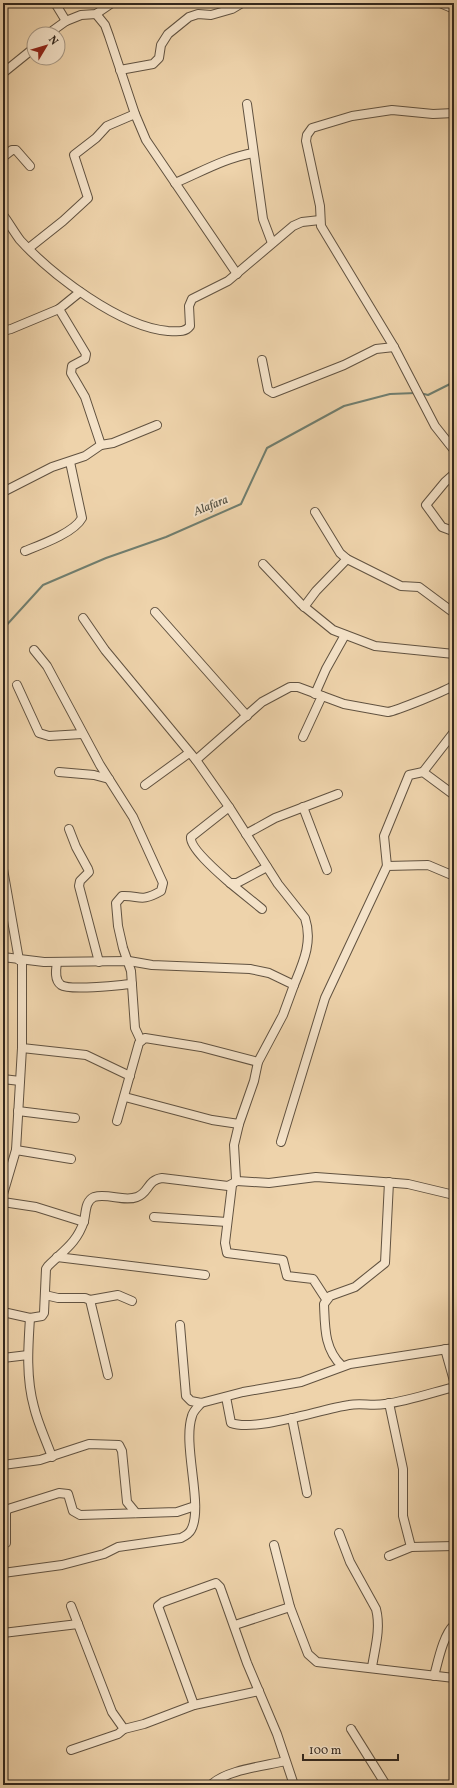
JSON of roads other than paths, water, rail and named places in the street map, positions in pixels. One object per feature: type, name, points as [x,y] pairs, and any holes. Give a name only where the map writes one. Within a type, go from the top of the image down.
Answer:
[{"type":"street","points":[[55,3],[66,21]]},
{"type":"street","points":[[59,26],[66,21],[81,15],[96,14],[112,3]]},
{"type":"street","points":[[120,70],[153,64],[159,58],[161,45],[168,34],[189,17],[198,14],[211,16],[232,9],[242,3]]},
{"type":"street","points":[[440,3],[454,9]]},
{"type":"street","points":[[96,14],[105,25],[135,114],[146,140],[175,183],[188,199],[237,274]]},
{"type":"street","points":[[3,73],[26,54]]},
{"type":"street","points":[[247,104],[263,219],[272,243]]},
{"type":"street","points":[[454,113],[432,114],[383,111],[352,116],[312,128],[306,135],[320,206],[321,226],[394,347],[421,402],[435,426],[454,450]]},
{"type":"street","points":[[29,248],[63,221],[88,198],[74,155],[96,138],[107,126],[135,114]]},
{"type":"street","points":[[3,157],[12,150],[16,150],[30,166]]},
{"type":"street","points":[[175,183],[206,167],[238,156],[253,153]]},
{"type":"street","points":[[3,215],[19,238],[29,248],[80,292],[114,312],[145,326],[156,330],[185,331],[190,326],[189,306],[192,299],[205,294],[237,274],[293,226],[302,222],[320,220]]},
{"type":"street","points":[[3,328],[7,330],[11,329],[59,309],[80,292]]},
{"type":"street","points":[[59,309],[86,354],[85,359],[72,366],[71,373],[85,397],[101,445]]},
{"type":"street","points":[[262,360],[268,390],[273,393],[344,365],[376,350],[394,347]]},
{"type":"street","points":[[3,492],[52,467],[85,456],[101,445],[113,443],[157,425]]},
{"type":"street","points":[[25,551],[61,535],[77,524],[82,518],[70,462]]},
{"type":"street","points":[[454,474],[445,482],[426,505],[442,527],[450,530],[454,529]]},
{"type":"street","points":[[315,512],[340,553],[347,559],[401,586],[419,587],[454,613]]},
{"type":"street","points":[[304,607],[316,591],[347,559]]},
{"type":"street","points":[[263,564],[304,607],[333,630],[375,646],[454,654]]},
{"type":"street","points":[[155,612],[246,716]]},
{"type":"street","points":[[83,618],[105,650],[196,760],[229,807],[278,884],[301,912],[307,924],[306,957],[283,1015],[258,1062],[254,1081],[239,1124],[234,1145],[235,1183],[227,1222],[225,1243],[227,1253],[283,1260],[287,1276],[313,1279],[326,1298]]},
{"type":"street","points":[[303,738],[319,695],[326,669],[345,635]]},
{"type":"street","points":[[34,650],[47,666],[82,734],[133,817],[163,883],[161,891],[152,896],[139,899],[124,896],[118,900],[116,908],[123,948],[129,961],[135,1028],[141,1041],[117,1121]]},
{"type":"street","points":[[17,685],[39,733],[49,736],[82,734]]},
{"type":"street","points":[[196,760],[262,702],[290,687],[298,687],[344,704],[388,712],[445,691],[454,685]]},
{"type":"street","points":[[281,1142],[325,998],[387,866],[384,836],[409,775],[423,772],[454,732]]},
{"type":"street","points":[[145,785],[189,753]]},
{"type":"street","points":[[58,772],[94,775],[109,779]]},
{"type":"street","points":[[423,772],[454,795]]},
{"type":"street","points":[[246,834],[275,818],[338,794]]},
{"type":"street","points":[[229,807],[190,839],[211,866],[262,909]]},
{"type":"street","points":[[302,807],[327,870]]},
{"type":"street","points":[[69,829],[76,847],[89,872],[80,881],[79,886],[99,962]]},
{"type":"street","points":[[3,848],[3,864]]},
{"type":"street","points":[[387,866],[428,865],[454,876]]},
{"type":"street","points":[[230,883],[237,883],[267,867]]},
{"type":"street","points":[[3,869],[21,960],[22,1048],[16,1150],[3,1194]]},
{"type":"street","points":[[3,957],[21,960],[57,962],[129,961],[160,966],[250,969],[269,973],[294,985]]},
{"type":"street","points":[[57,962],[56,978],[61,985],[72,988],[132,984]]},
{"type":"street","points":[[141,1041],[145,1038],[201,1047],[258,1062]]},
{"type":"street","points":[[22,1048],[86,1054],[130,1076]]},
{"type":"street","points":[[3,1079],[20,1081]]},
{"type":"street","points":[[125,1097],[212,1120],[239,1124]]},
{"type":"street","points":[[18,1111],[75,1118]]},
{"type":"street","points":[[16,1150],[71,1159]]},
{"type":"street","points":[[3,1312],[30,1318],[42,1316],[45,1295],[46,1269],[69,1247],[84,1222],[87,1203],[90,1199],[98,1197],[134,1198],[140,1196],[153,1181],[157,1179],[235,1183],[269,1183],[316,1178],[408,1184],[454,1195]]},
{"type":"street","points":[[326,1298],[355,1287],[385,1262],[388,1182]]},
{"type":"street","points":[[3,1202],[36,1207],[84,1222]]},
{"type":"street","points":[[154,1217],[227,1222]]},
{"type":"street","points":[[57,1257],[205,1275]]},
{"type":"street","points":[[45,1295],[58,1298],[85,1298],[90,1300],[118,1296],[132,1301]]},
{"type":"street","points":[[326,1298],[324,1304],[327,1343],[335,1359],[342,1366]]},
{"type":"street","points":[[90,1300],[108,1375]]},
{"type":"street","points":[[30,1318],[28,1355],[30,1386],[34,1408],[52,1456]]},
{"type":"street","points":[[180,1325],[186,1396],[191,1401],[201,1403],[243,1392],[301,1382],[330,1372],[342,1366],[454,1348]]},
{"type":"street","points":[[445,1349],[454,1381]]},
{"type":"street","points":[[3,1358],[28,1355]]},
{"type":"street","points":[[226,1397],[231,1423],[236,1424],[268,1422],[292,1418],[349,1405],[367,1406],[389,1404],[454,1387]]},
{"type":"street","points":[[3,1573],[62,1565],[104,1554],[118,1547],[181,1538],[191,1530],[195,1506],[190,1439],[192,1416],[201,1403]]},
{"type":"street","points":[[389,1404],[403,1469],[403,1516],[411,1547]]},
{"type":"street","points":[[292,1418],[307,1493]]},
{"type":"street","points":[[3,1465],[52,1456],[89,1444],[119,1445],[122,1451],[127,1502],[136,1513]]},
{"type":"street","points":[[6,1543],[6,1512],[8,1509],[59,1493],[68,1494],[73,1511],[80,1515],[177,1512],[195,1506]]},
{"type":"street","points":[[339,1533],[350,1562],[376,1609],[378,1617],[372,1667]]},
{"type":"street","points":[[274,1545],[290,1607],[308,1654],[312,1659],[317,1662],[372,1667],[454,1678]]},
{"type":"street","points":[[389,1556],[411,1547],[454,1546]]},
{"type":"street","points":[[194,1705],[158,1609],[158,1605],[216,1583],[220,1587],[247,1663],[277,1734],[294,1785]]},
{"type":"street","points":[[70,1606],[112,1712],[124,1729]]},
{"type":"street","points":[[234,1625],[290,1607]]},
{"type":"street","points":[[3,1633],[78,1624]]},
{"type":"street","points":[[434,1676],[441,1651],[451,1628],[454,1625]]},
{"type":"street","points":[[71,1750],[118,1734],[124,1729],[144,1724],[194,1705],[259,1691]]},
{"type":"street","points":[[352,1729],[386,1785]]},
{"type":"street","points":[[211,1785],[233,1773],[285,1761]]},
{"type":"waterway","name":"Alafara","points":[[420,393],[428,395],[454,382]]},
{"type":"waterway","name":"Alafara","points":[[3,629],[43,585],[106,558],[166,537],[241,504],[267,448],[344,406],[390,394],[416,393]]}]
